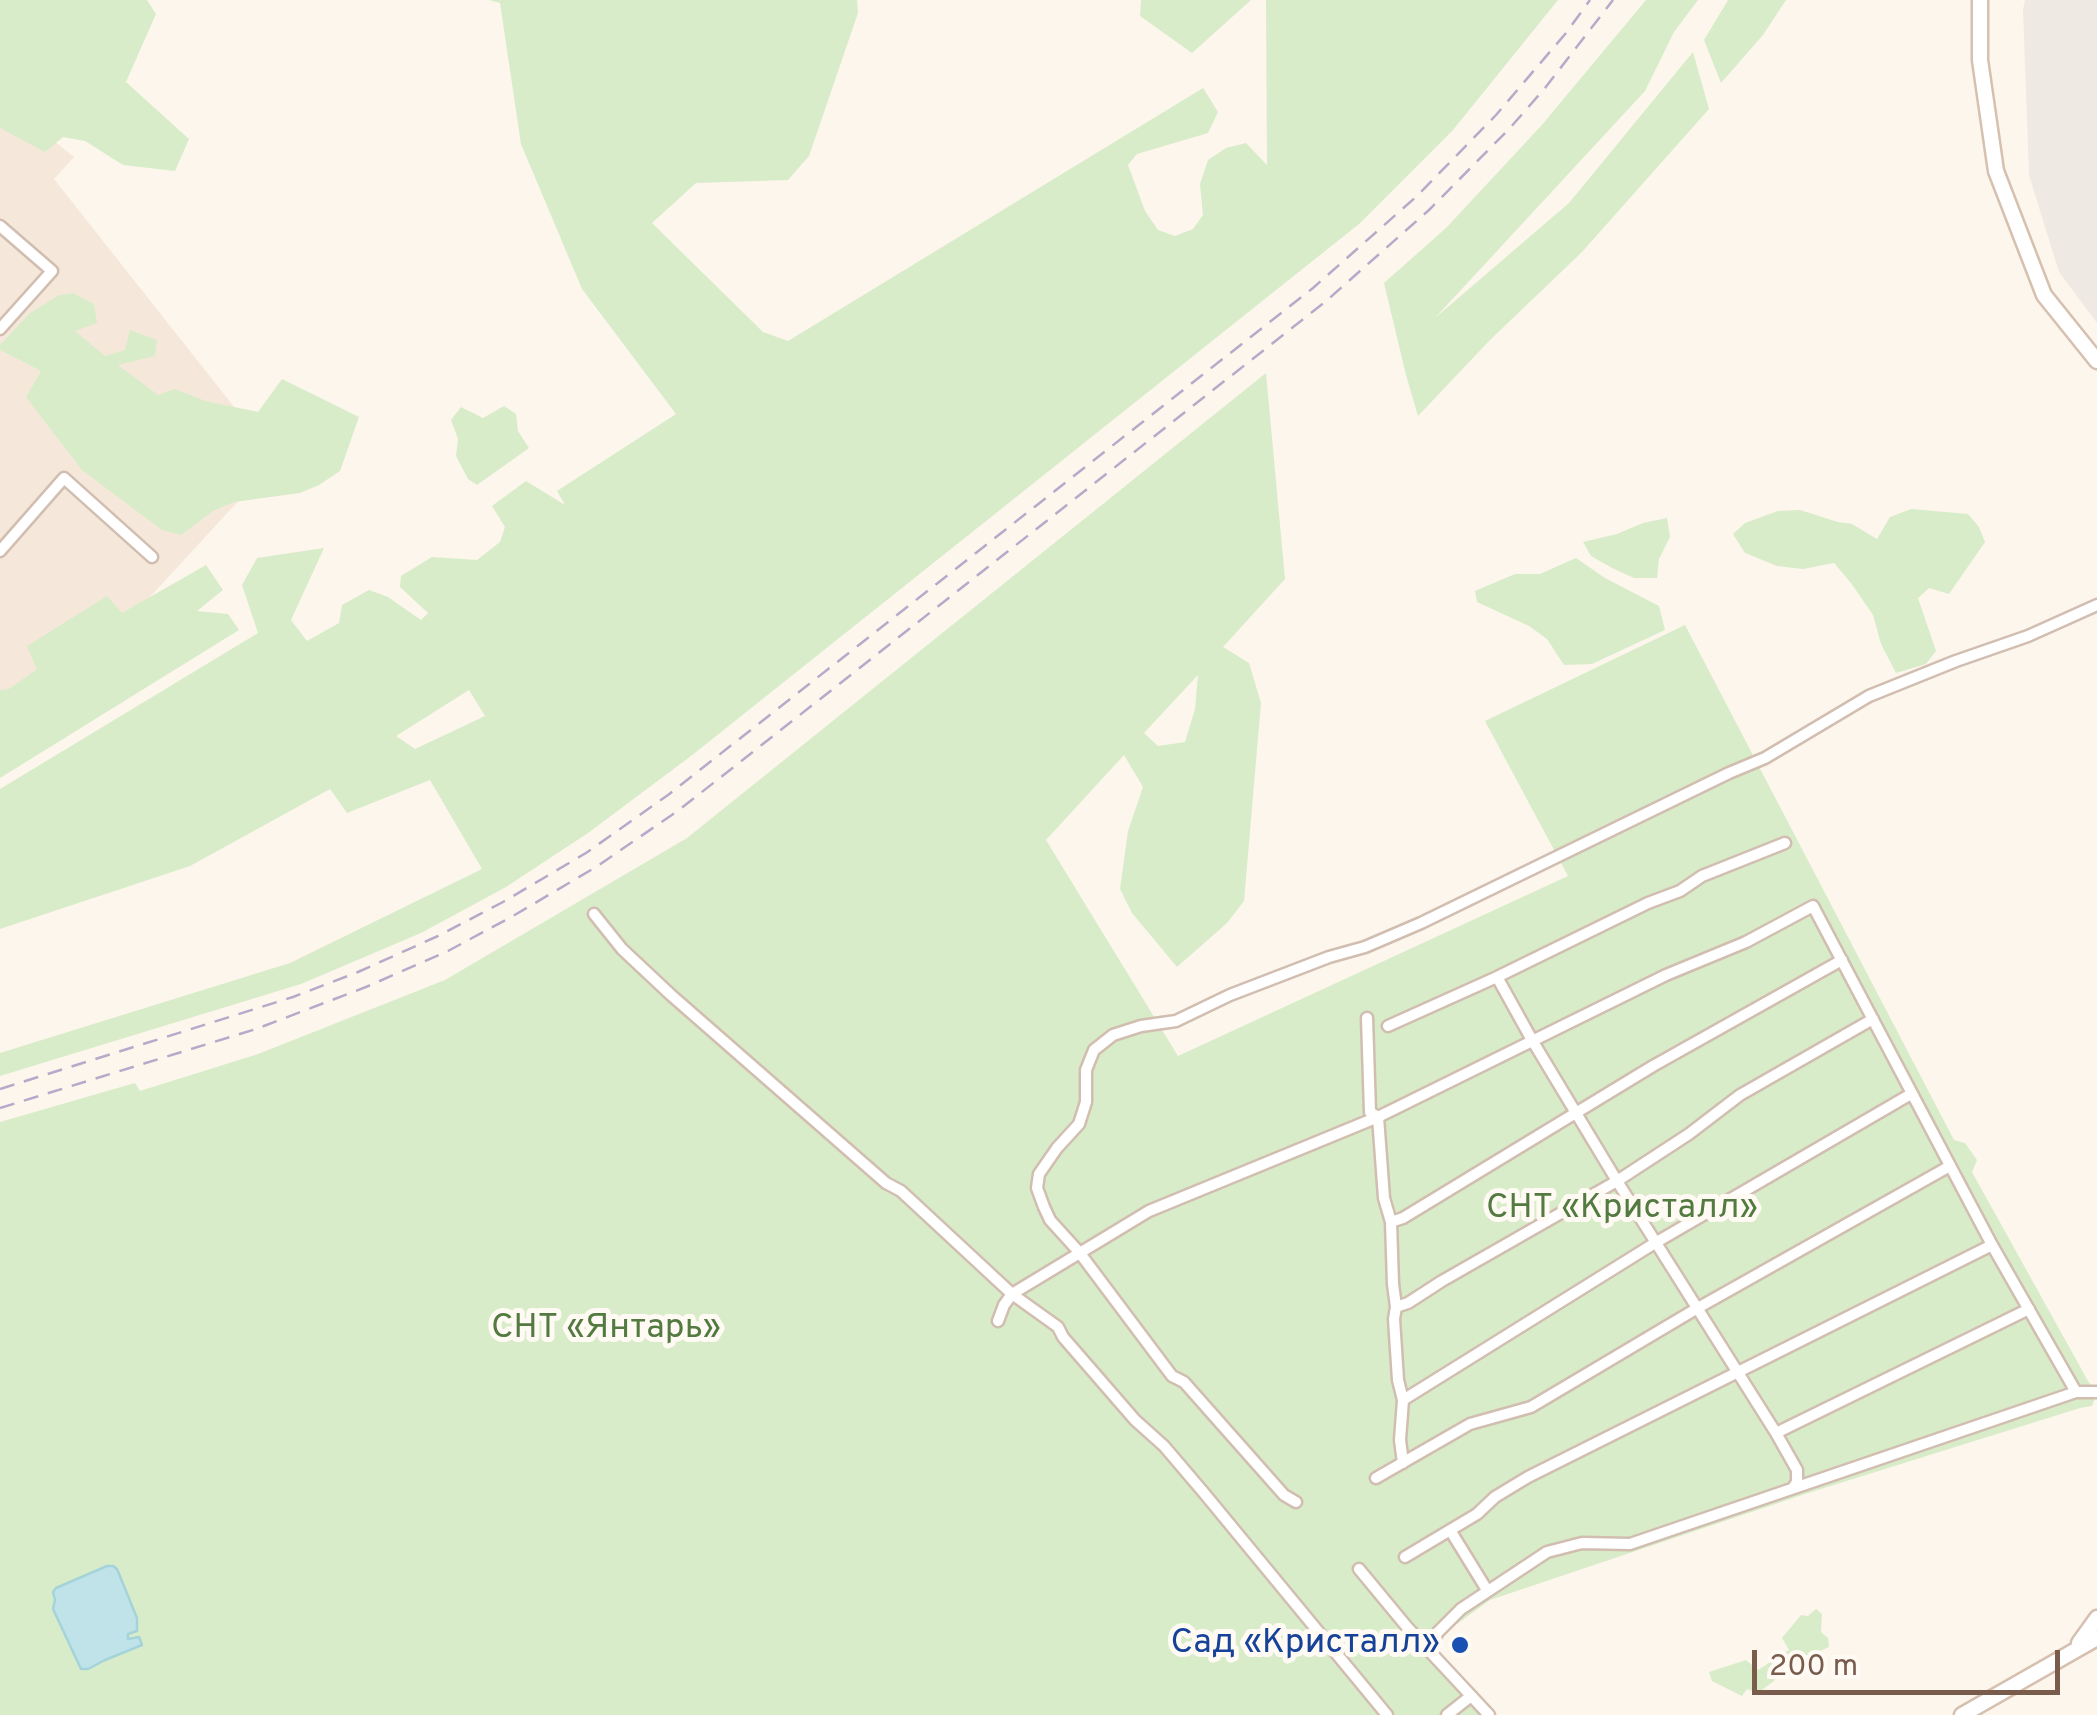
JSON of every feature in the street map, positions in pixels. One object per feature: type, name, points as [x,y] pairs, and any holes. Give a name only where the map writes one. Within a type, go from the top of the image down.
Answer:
[{"type":"main road","points":[[1980,0],[1980,60],[1996,171],[2044,295],[2097,361]]},
{"type":"main road","points":[[2064,1658],[2097,1618]]},
{"type":"main road","points":[[1962,1715],[2097,1638]]},
{"type":"street","points":[[0,226],[52,271],[0,329]]},
{"type":"street","points":[[0,550],[64,478],[152,557]]},
{"type":"street","points":[[1296,1502],[1284,1495],[1184,1382],[1172,1376],[1050,1220],[1044,1207],[1037,1188],[1040,1174],[1079,1124],[1086,1102],[1088,1062],[1094,1050],[1113,1034],[1176,1021],[1264,982],[1380,941],[1766,758],[1870,696],[2097,606]]},
{"type":"street","points":[[1388,1026],[1680,891],[1702,876],[1785,843]]},
{"type":"street","points":[[998,1321],[1012,1294],[1149,1211],[1378,1117],[1666,975],[1746,942],[1813,906],[1992,1245],[2076,1392]]},
{"type":"street","points":[[594,914],[622,949],[671,995],[886,1183],[900,1191],[1012,1294],[1058,1326],[1063,1337],[1135,1420],[1164,1446],[1204,1493],[1387,1715]]},
{"type":"street","points":[[1391,1222],[1653,1066],[1842,960]]},
{"type":"street","points":[[1497,977],[1617,1182],[1776,1433],[1797,1470],[1797,1482],[1792,1489]]},
{"type":"street","points":[[1366,1018],[1370,1112],[1378,1117]]},
{"type":"street","points":[[1396,1308],[1617,1182],[1740,1096],[1872,1019]]},
{"type":"street","points":[[1403,1400],[1656,1243],[1911,1094]]},
{"type":"street","points":[[1378,1117],[1384,1198],[1391,1222],[1398,1380],[1403,1400],[1403,1463]]},
{"type":"street","points":[[1376,1478],[1470,1424],[1531,1408],[1696,1309],[1950,1166]]},
{"type":"street","points":[[1405,1556],[1476,1514],[1528,1476],[1992,1245]]},
{"type":"street","points":[[1776,1433],[2029,1309]]},
{"type":"street","points":[[1430,1652],[1438,1632],[1461,1609],[1547,1552],[1582,1543],[1630,1544],[2076,1392],[2097,1392]]},
{"type":"street","points":[[1450,1530],[1488,1590]]},
{"type":"street","points":[[1359,1569],[1488,1715]]},
{"type":"street","points":[[1447,1715],[1471,1696]]},
{"type":"shaded area","points":[[2025,0],[2097,0],[2097,323],[2059,272],[2029,175]]},
{"type":"shaded area","points":[[0,97],[74,157],[54,179],[276,460],[0,760]]},
{"type":"green space","points":[[0,0],[147,0],[156,14],[126,82],[189,139],[175,171],[123,165],[85,141],[63,137],[45,152],[0,128]]},
{"type":"green space","points":[[489,0],[857,0],[858,13],[809,156],[788,180],[696,183],[652,223],[763,332],[788,341],[1203,88],[1218,112],[1208,133],[1137,154],[1128,165],[1145,211],[1158,230],[1175,236],[1193,229],[1203,215],[1200,184],[1208,160],[1226,148],[1246,143],[1267,165],[1266,0],[1558,0],[1453,130],[1359,224],[691,756],[588,833],[506,887],[421,933],[301,984],[0,1076],[0,1053],[290,963],[482,869],[430,780],[347,813],[330,789],[190,866],[0,929],[0,789],[258,633],[242,585],[257,558],[324,548],[291,620],[307,641],[339,623],[342,605],[369,590],[388,597],[421,620],[428,613],[400,587],[401,576],[432,557],[477,560],[500,542],[505,527],[492,506],[526,481],[565,505],[557,491],[676,414],[582,289],[521,144],[500,3]],"holes":[[[469,690],[485,716],[415,749],[396,736]]]},
{"type":"green space","points":[[1141,0],[1251,0],[1192,53],[1140,16]]},
{"type":"green space","points":[[1646,0],[1698,0],[1674,32],[1645,91],[1435,318],[1569,203],[1693,52],[1709,109],[1582,252],[1418,416],[1384,283],[1446,228],[1541,126]]},
{"type":"green space","points":[[1728,0],[1786,0],[1763,35],[1721,83],[1704,40]]},
{"type":"green space","points":[[73,293],[94,304],[97,323],[75,331],[105,356],[125,350],[130,330],[157,340],[155,356],[118,365],[158,395],[175,389],[205,401],[258,412],[282,379],[359,417],[340,471],[300,493],[234,502],[213,511],[181,535],[162,530],[82,470],[26,397],[41,371],[0,350],[0,345],[30,313],[59,295]]},
{"type":"green space","points":[[1266,373],[1285,579],[1223,647],[1249,663],[1261,703],[1244,901],[1227,923],[1177,967],[1132,913],[1120,889],[1128,831],[1143,787],[1124,755],[1046,840],[1178,1056],[1568,876],[1485,721],[1685,625],[1954,1140],[1965,1143],[1977,1160],[1972,1172],[2097,1393],[2092,1406],[1805,1494],[1490,1600],[1443,1634],[1417,1643],[1480,1715],[0,1715],[0,1122],[135,1083],[140,1091],[258,1054],[445,980],[687,838]],"holes":[[[1198,675],[1195,709],[1185,742],[1158,746],[1144,733]]]},
{"type":"green space","points":[[504,406],[516,414],[518,431],[529,448],[477,485],[468,479],[456,456],[458,439],[451,420],[461,407],[483,418]]},
{"type":"green space","points":[[1911,509],[1968,514],[1985,542],[1949,594],[1929,588],[1918,598],[1936,651],[1926,664],[1896,673],[1881,644],[1873,615],[1834,563],[1803,569],[1777,566],[1745,553],[1733,534],[1745,523],[1778,511],[1800,510],[1852,524],[1877,539],[1890,517]]},
{"type":"green space","points":[[1667,518],[1670,537],[1659,559],[1657,578],[1634,578],[1612,568],[1591,556],[1583,542],[1643,523]]},
{"type":"green space","points":[[1576,558],[1659,606],[1665,630],[1592,664],[1564,665],[1547,639],[1529,626],[1477,602],[1475,591],[1515,574],[1540,574]]},
{"type":"green space","points":[[206,565],[223,590],[197,611],[228,614],[239,630],[0,778],[0,690],[9,689],[37,669],[27,646],[107,596],[122,613]]},
{"type":"green space","points":[[1816,1609],[1822,1614],[1821,1632],[1828,1638],[1829,1647],[1779,1670],[1774,1681],[1758,1693],[1747,1689],[1742,1696],[1712,1681],[1709,1672],[1746,1660],[1758,1670],[1789,1650],[1782,1638],[1801,1615],[1808,1616]]},
{"type":"water","points":[[107,1566],[117,1569],[137,1618],[137,1631],[128,1634],[128,1639],[139,1637],[142,1645],[81,1669],[53,1609],[53,1592]]},
{"type":"railway","points":[[0,1089],[293,997],[358,972],[438,936],[586,853],[668,795],[1313,288],[1417,196],[1496,115],[1590,0]]},
{"type":"railway","points":[[0,1108],[256,1029],[366,987],[448,951],[513,916],[596,867],[679,810],[1325,302],[1429,210],[1510,128],[1613,0]]},
{"type":"place","name":"Сад «Кристалл»","points":[[1460,1645]]},
{"type":"park label","name":"СНТ «Кристалл»","points":[[1622,1210]]},
{"type":"park label","name":"СНТ «Янтарь»","points":[[606,1330]]}]
